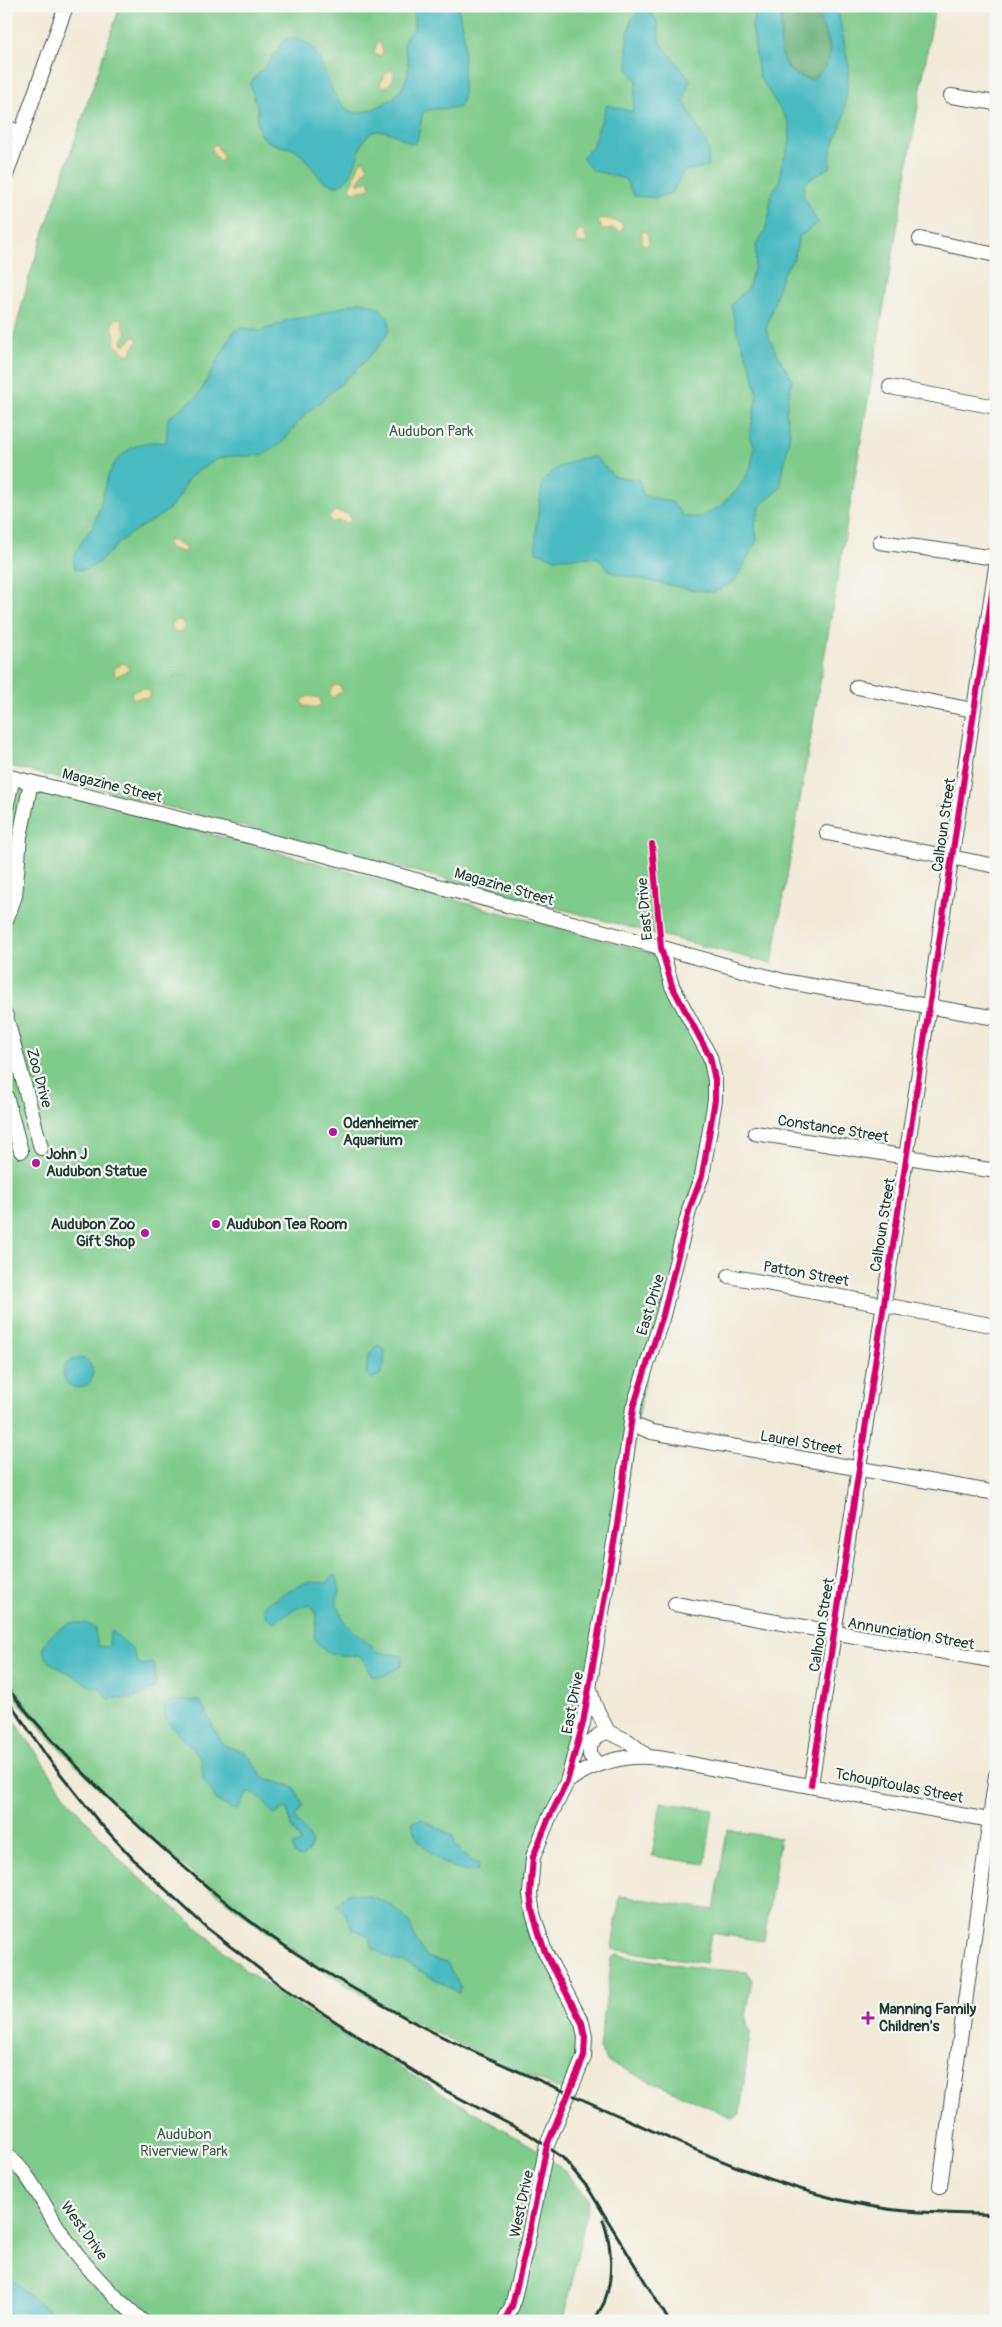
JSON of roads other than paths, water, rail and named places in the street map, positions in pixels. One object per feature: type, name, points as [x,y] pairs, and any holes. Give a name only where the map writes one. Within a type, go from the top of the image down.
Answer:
[{"type":"street","points":[[6,175],[66,6]]},
{"type":"street","points":[[951,96],[996,103]]},
{"type":"street","points":[[6,127],[21,133]]},
{"type":"street","points":[[920,239],[996,254]]},
{"type":"street","points":[[890,386],[996,407]]},
{"type":"street","points":[[880,542],[996,558]]},
{"type":"street","name":"Calhoun Street","points":[[811,1785],[996,567]]},
{"type":"street","points":[[857,687],[973,710]]},
{"type":"street","points":[[6,807],[10,777]]},
{"type":"street","name":"Magazine Street","points":[[10,777],[321,854],[783,981],[996,1018]]},
{"type":"street","points":[[6,920],[15,896],[20,838],[32,782]]},
{"type":"street","points":[[827,833],[996,866]]},
{"type":"street","name":"East Drive","points":[[568,2093],[584,2057],[585,2037],[582,2023],[545,1952],[533,1914],[530,1894],[534,1857],[548,1820],[567,1782],[583,1723],[616,1525],[630,1424],[651,1348],[665,1307],[690,1207],[702,1176],[715,1100],[715,1080],[710,1057],[672,986],[661,948]]},
{"type":"street","name":"Zoo Drive","points":[[6,1016],[41,1148]]},
{"type":"street","points":[[6,1096],[21,1151]]},
{"type":"street","name":"Constance Street","points":[[755,1133],[996,1170]]},
{"type":"street","name":"Patton Street","points":[[729,1276],[996,1326]]},
{"type":"street","name":"Laurel Street","points":[[630,1424],[652,1432],[996,1494]]},
{"type":"street","name":"Annunciation Street","points":[[675,1604],[834,1634],[996,1661]]},
{"type":"street","points":[[590,1687],[594,1704],[608,1732],[598,1735],[590,1744],[590,1755],[598,1764]]},
{"type":"street","name":"Tchoupitoulas Street","points":[[608,1732],[628,1741],[648,1757]]},
{"type":"street","name":"Tchoupitoulas Street","points":[[567,1782],[598,1764],[648,1757],[811,1785],[993,1820]]},
{"type":"street","points":[[940,2186],[993,1820],[996,1775]]},
{"type":"street","name":"West Drive","points":[[504,2321],[512,2306],[547,2145],[568,2093]]},
{"type":"street","name":"West Drive","points":[[6,2154],[24,2170],[79,2257],[142,2321]]},
{"type":"water","points":[[414,6],[458,6],[464,36],[463,99],[459,107],[423,112],[417,141],[412,144],[390,133],[383,131],[373,132],[366,137],[351,174],[335,186],[322,180],[303,156],[291,148],[267,141],[260,134],[257,121],[258,110],[250,84],[287,39],[297,38],[311,46],[336,97],[348,110],[356,113],[365,111],[382,105],[393,98],[402,88],[407,76],[408,60],[404,49],[404,42],[414,29]]},
{"type":"water","points":[[644,6],[647,6],[657,21],[660,42],[690,79],[684,101],[709,149],[708,167],[684,171],[672,192],[656,198],[634,196],[625,179],[592,170],[582,158],[592,147],[607,105],[632,112],[637,81],[628,69],[627,39],[631,20]]},
{"type":"water","points":[[756,6],[782,6],[781,48],[784,62],[794,73],[812,80],[828,62],[830,53],[830,45],[815,6],[837,6],[849,67],[844,117],[831,151],[830,167],[805,182],[803,195],[818,223],[799,237],[794,258],[782,275],[766,330],[792,380],[786,412],[790,433],[780,488],[761,505],[755,524],[757,541],[734,582],[714,592],[688,589],[612,573],[597,557],[556,558],[536,552],[536,527],[543,481],[557,468],[578,459],[595,457],[614,476],[639,480],[643,495],[672,502],[684,517],[700,517],[719,507],[737,490],[750,470],[755,447],[750,436],[757,393],[752,370],[736,328],[731,305],[748,288],[756,262],[756,245],[765,231],[770,212],[770,196],[780,181],[781,167],[790,142],[789,123],[759,76],[752,26]]},
{"type":"water","points":[[359,302],[375,306],[388,318],[389,329],[384,339],[365,361],[302,418],[279,445],[262,455],[232,456],[218,459],[198,471],[186,482],[176,501],[164,513],[127,536],[90,568],[75,569],[74,557],[98,514],[106,482],[115,462],[123,454],[138,445],[150,442],[166,443],[168,418],[198,396],[234,331],[243,328],[260,331],[287,320],[313,316]]},
{"type":"water","points":[[378,1345],[385,1350],[384,1366],[380,1375],[371,1379],[366,1373],[368,1361],[372,1350]]},
{"type":"water","points":[[78,1358],[89,1362],[93,1373],[89,1384],[78,1388],[67,1384],[63,1373],[67,1362]]},
{"type":"water","points":[[334,1574],[337,1577],[340,1592],[337,1598],[337,1606],[345,1623],[378,1652],[403,1656],[401,1666],[384,1676],[372,1676],[361,1656],[333,1654],[323,1649],[314,1636],[316,1616],[310,1605],[297,1608],[274,1622],[266,1616],[264,1608],[267,1603],[307,1582],[328,1583]]},
{"type":"water","points":[[71,1623],[85,1623],[96,1628],[95,1633],[98,1646],[106,1647],[109,1645],[110,1632],[112,1631],[131,1648],[139,1664],[152,1663],[155,1667],[156,1688],[131,1699],[107,1698],[100,1688],[88,1685],[49,1661],[45,1655],[45,1643],[54,1633]]},
{"type":"water","points":[[168,1701],[200,1701],[223,1745],[245,1752],[264,1778],[294,1787],[303,1805],[295,1817],[311,1842],[308,1852],[301,1858],[295,1855],[294,1852],[293,1846],[301,1843],[290,1823],[288,1809],[284,1808],[275,1815],[260,1798],[247,1793],[238,1809],[232,1809],[217,1801],[203,1778],[201,1759],[166,1720],[164,1709]]},
{"type":"water","points":[[421,1819],[452,1835],[455,1845],[468,1859],[479,1864],[477,1871],[469,1872],[453,1867],[424,1847],[416,1837],[412,1822]]},
{"type":"water","points":[[348,1893],[366,1895],[382,1901],[397,1910],[409,1923],[419,1946],[425,1954],[430,1958],[447,1963],[461,1989],[459,1993],[406,1963],[393,1960],[374,1949],[368,1936],[352,1928],[344,1912],[337,1905]]},
{"type":"water","points":[[6,2272],[28,2295],[63,2321],[6,2321]]},
{"type":"railway","points":[[6,1686],[45,1733],[116,1805],[213,1892],[267,1934],[309,1962],[419,2025],[477,2053],[684,2145],[793,2187],[831,2198],[885,2209],[996,2215]]},
{"type":"railway","points":[[6,1697],[48,1758],[98,1821],[136,1862],[208,1929],[284,1988],[367,2042],[446,2091],[530,2135],[562,2157],[588,2188],[669,2321]]},
{"type":"railway","points":[[595,2321],[607,2293],[611,2261],[603,2220]]},
{"type":"place","name":"Odenheimer Aquarium","points":[[333,1132]]},
{"type":"place","name":"John J Audubon Statue","points":[[36,1163]]},
{"type":"place","name":"Audubon Tea Room","points":[[216,1224]]},
{"type":"place","name":"Audubon Zoo Gift Shop","points":[[145,1233]]},
{"type":"place","name":"Manning Family Children's","points":[[868,2018]]},
{"type":"park label","name":"Audubon Park","points":[[431,431]]},
{"type":"park label","name":"Audubon Riverview Park","points":[[184,2142]]}]
